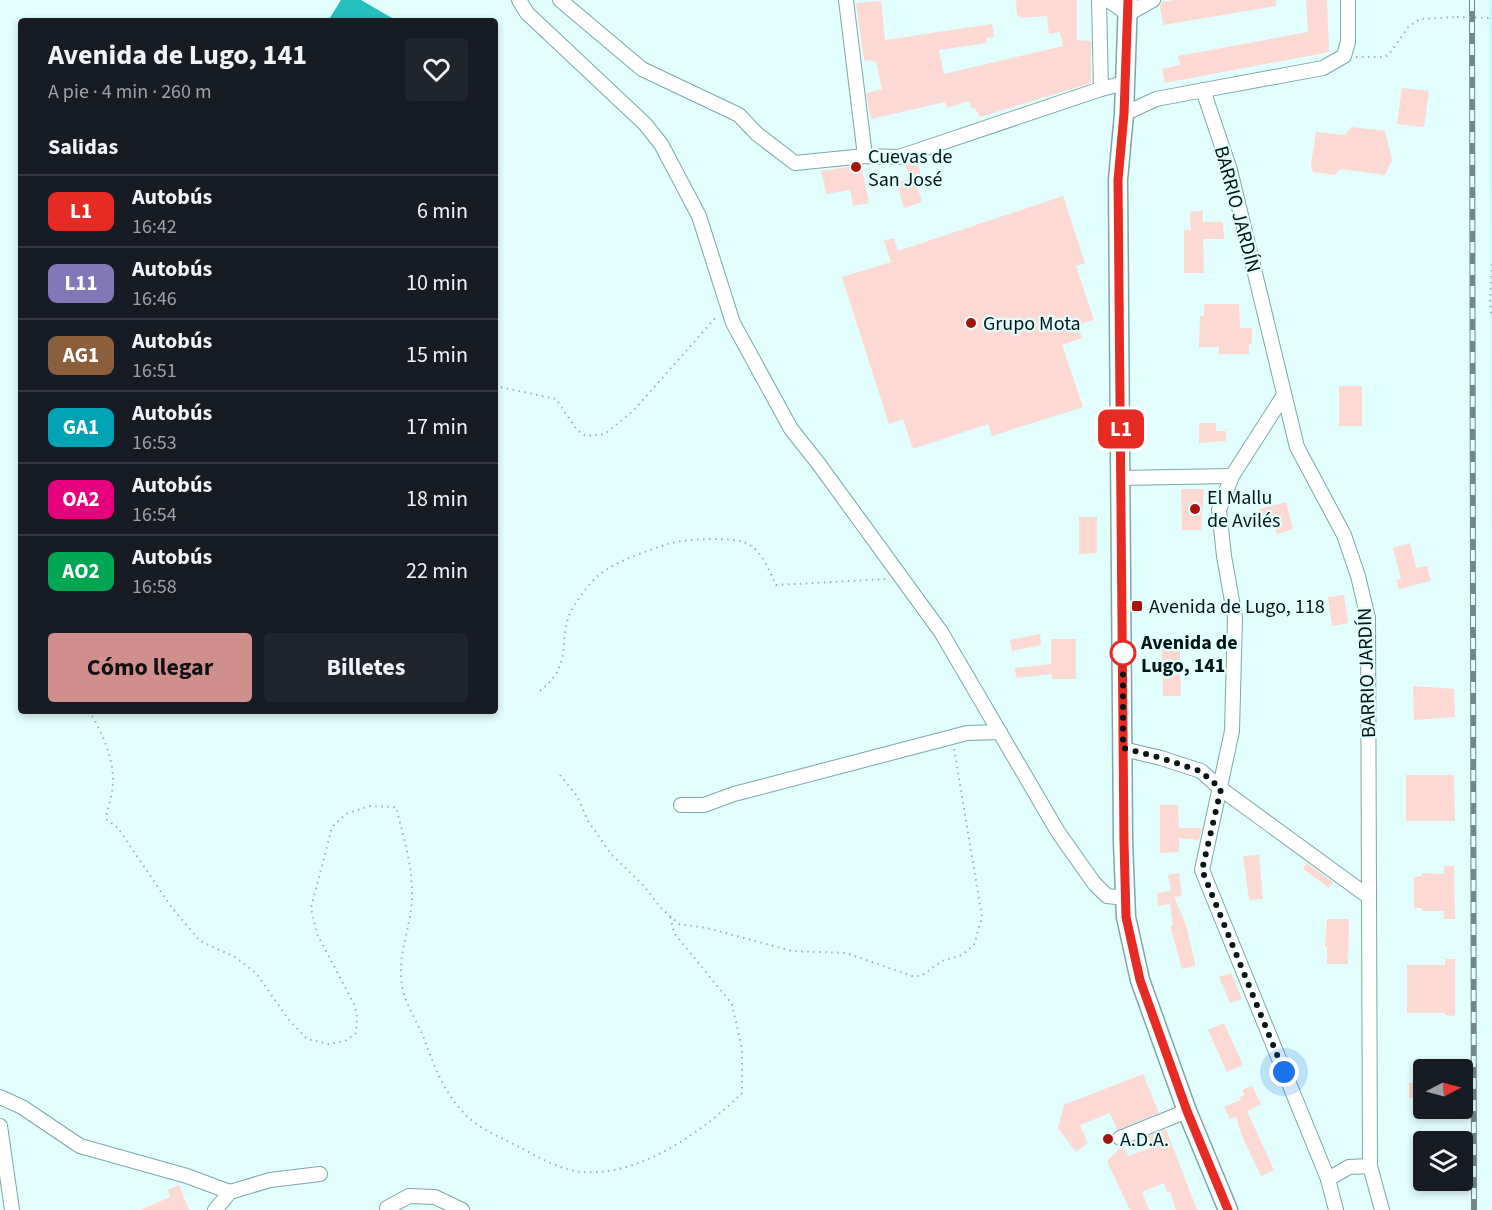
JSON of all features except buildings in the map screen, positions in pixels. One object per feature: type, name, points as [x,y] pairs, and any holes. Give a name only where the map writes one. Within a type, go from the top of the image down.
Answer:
[{"type":"main road","points":[[1128,7],[1124,114],[1118,180],[1126,917],[1140,980],[1187,1111],[1227,1210]]},
{"type":"street","points":[[519,0],[527,13],[645,124],[661,144],[699,216],[733,323],[791,429],[941,632],[1058,832],[1094,883],[1107,896],[1125,898]]},
{"type":"street","points":[[560,0],[642,69],[739,115],[757,134],[795,163],[865,156],[899,157],[1125,83]]},
{"type":"street","points":[[846,0],[865,156]]},
{"type":"street","points":[[1100,0],[1101,89]]},
{"type":"street","points":[[1108,0],[1128,7],[1153,0]]},
{"type":"street","points":[[1124,114],[1156,99],[1323,68],[1344,57],[1348,42],[1348,0]]},
{"type":"street","name":"BARRIO JARDÍN","points":[[1203,90],[1230,170],[1297,447],[1344,535],[1359,576],[1368,618],[1370,1166],[1382,1210]]},
{"type":"street","points":[[1284,395],[1232,476],[1219,510],[1235,618],[1232,731],[1202,870],[1328,1179],[1336,1210]]},
{"type":"street","points":[[1121,478],[1232,476]]},
{"type":"street","points":[[681,805],[704,805],[734,794],[967,733],[999,732]]},
{"type":"street","points":[[1123,748],[1200,771],[1221,789],[1369,897]]},
{"type":"street","points":[[0,1097],[22,1107],[80,1146],[187,1176],[230,1192]]},
{"type":"street","points":[[1120,1138],[1187,1111]]},
{"type":"street","points":[[0,1126],[12,1210]]},
{"type":"street","points":[[1328,1179],[1349,1167],[1370,1166]]},
{"type":"street","points":[[215,1210],[230,1192],[270,1180],[320,1174]]},
{"type":"street","points":[[387,1209],[409,1196],[435,1197],[462,1210]]},
{"type":"path","points":[[1344,57],[1385,57],[1409,26],[1420,19],[1492,18]]},
{"type":"path","points":[[1492,264],[1490,304],[1492,318]]},
{"type":"path","points":[[498,387],[556,399],[577,430],[586,436],[605,434],[634,410],[727,305]]},
{"type":"path","points":[[540,691],[560,670],[566,620],[574,604],[600,574],[631,558],[674,543],[723,539],[747,543],[761,555],[776,585],[902,578]]},
{"type":"path","points":[[91,714],[106,743],[111,768],[113,791],[106,819],[118,828],[172,908],[200,941],[235,957],[256,973],[289,1020],[307,1039],[329,1044],[345,1041],[356,1033],[356,1006],[317,934],[311,908],[332,826],[346,814],[370,806],[396,807],[409,865],[412,893],[401,952],[404,993],[437,1072],[463,1113],[482,1128],[553,1164],[576,1171],[596,1171],[645,1162],[688,1138],[742,1093],[742,1049],[732,1004],[674,933],[670,916]]},
{"type":"path","points":[[560,775],[577,796],[588,821],[611,854],[679,924],[707,928],[792,951],[846,953],[912,976],[921,976],[942,961],[962,955],[974,945],[982,917],[952,737]]},
{"type":"shaded area","points":[[1489,0],[1492,0],[1492,584]]},
{"type":"water","points":[[341,0],[361,0],[392,18],[330,18]]},
{"type":"railway","points":[[1472,0],[1474,1210]]},
{"type":"bus line","name":"L1","points":[[1128,0],[1124,114],[1118,180],[1126,917],[1140,980],[1187,1111],[1228,1210]]},
{"type":"place","name":"Cuevas de San José","points":[[856,167]]},
{"type":"place","name":"Grupo Mota","points":[[971,323]]},
{"type":"place","name":"El Mallu de Avilés","points":[[1195,509]]},
{"type":"place","name":"Avenida de Lugo, 118","points":[[1137,606]]},
{"type":"place","name":"Avenida de Lugo, 141","points":[[1123,653]]},
{"type":"place","name":"A.D.A.","points":[[1108,1139]]},
{"type":"route","points":[[1123,653],[1123,748],[1200,771],[1221,789],[1202,870],[1284,1072]]}]
